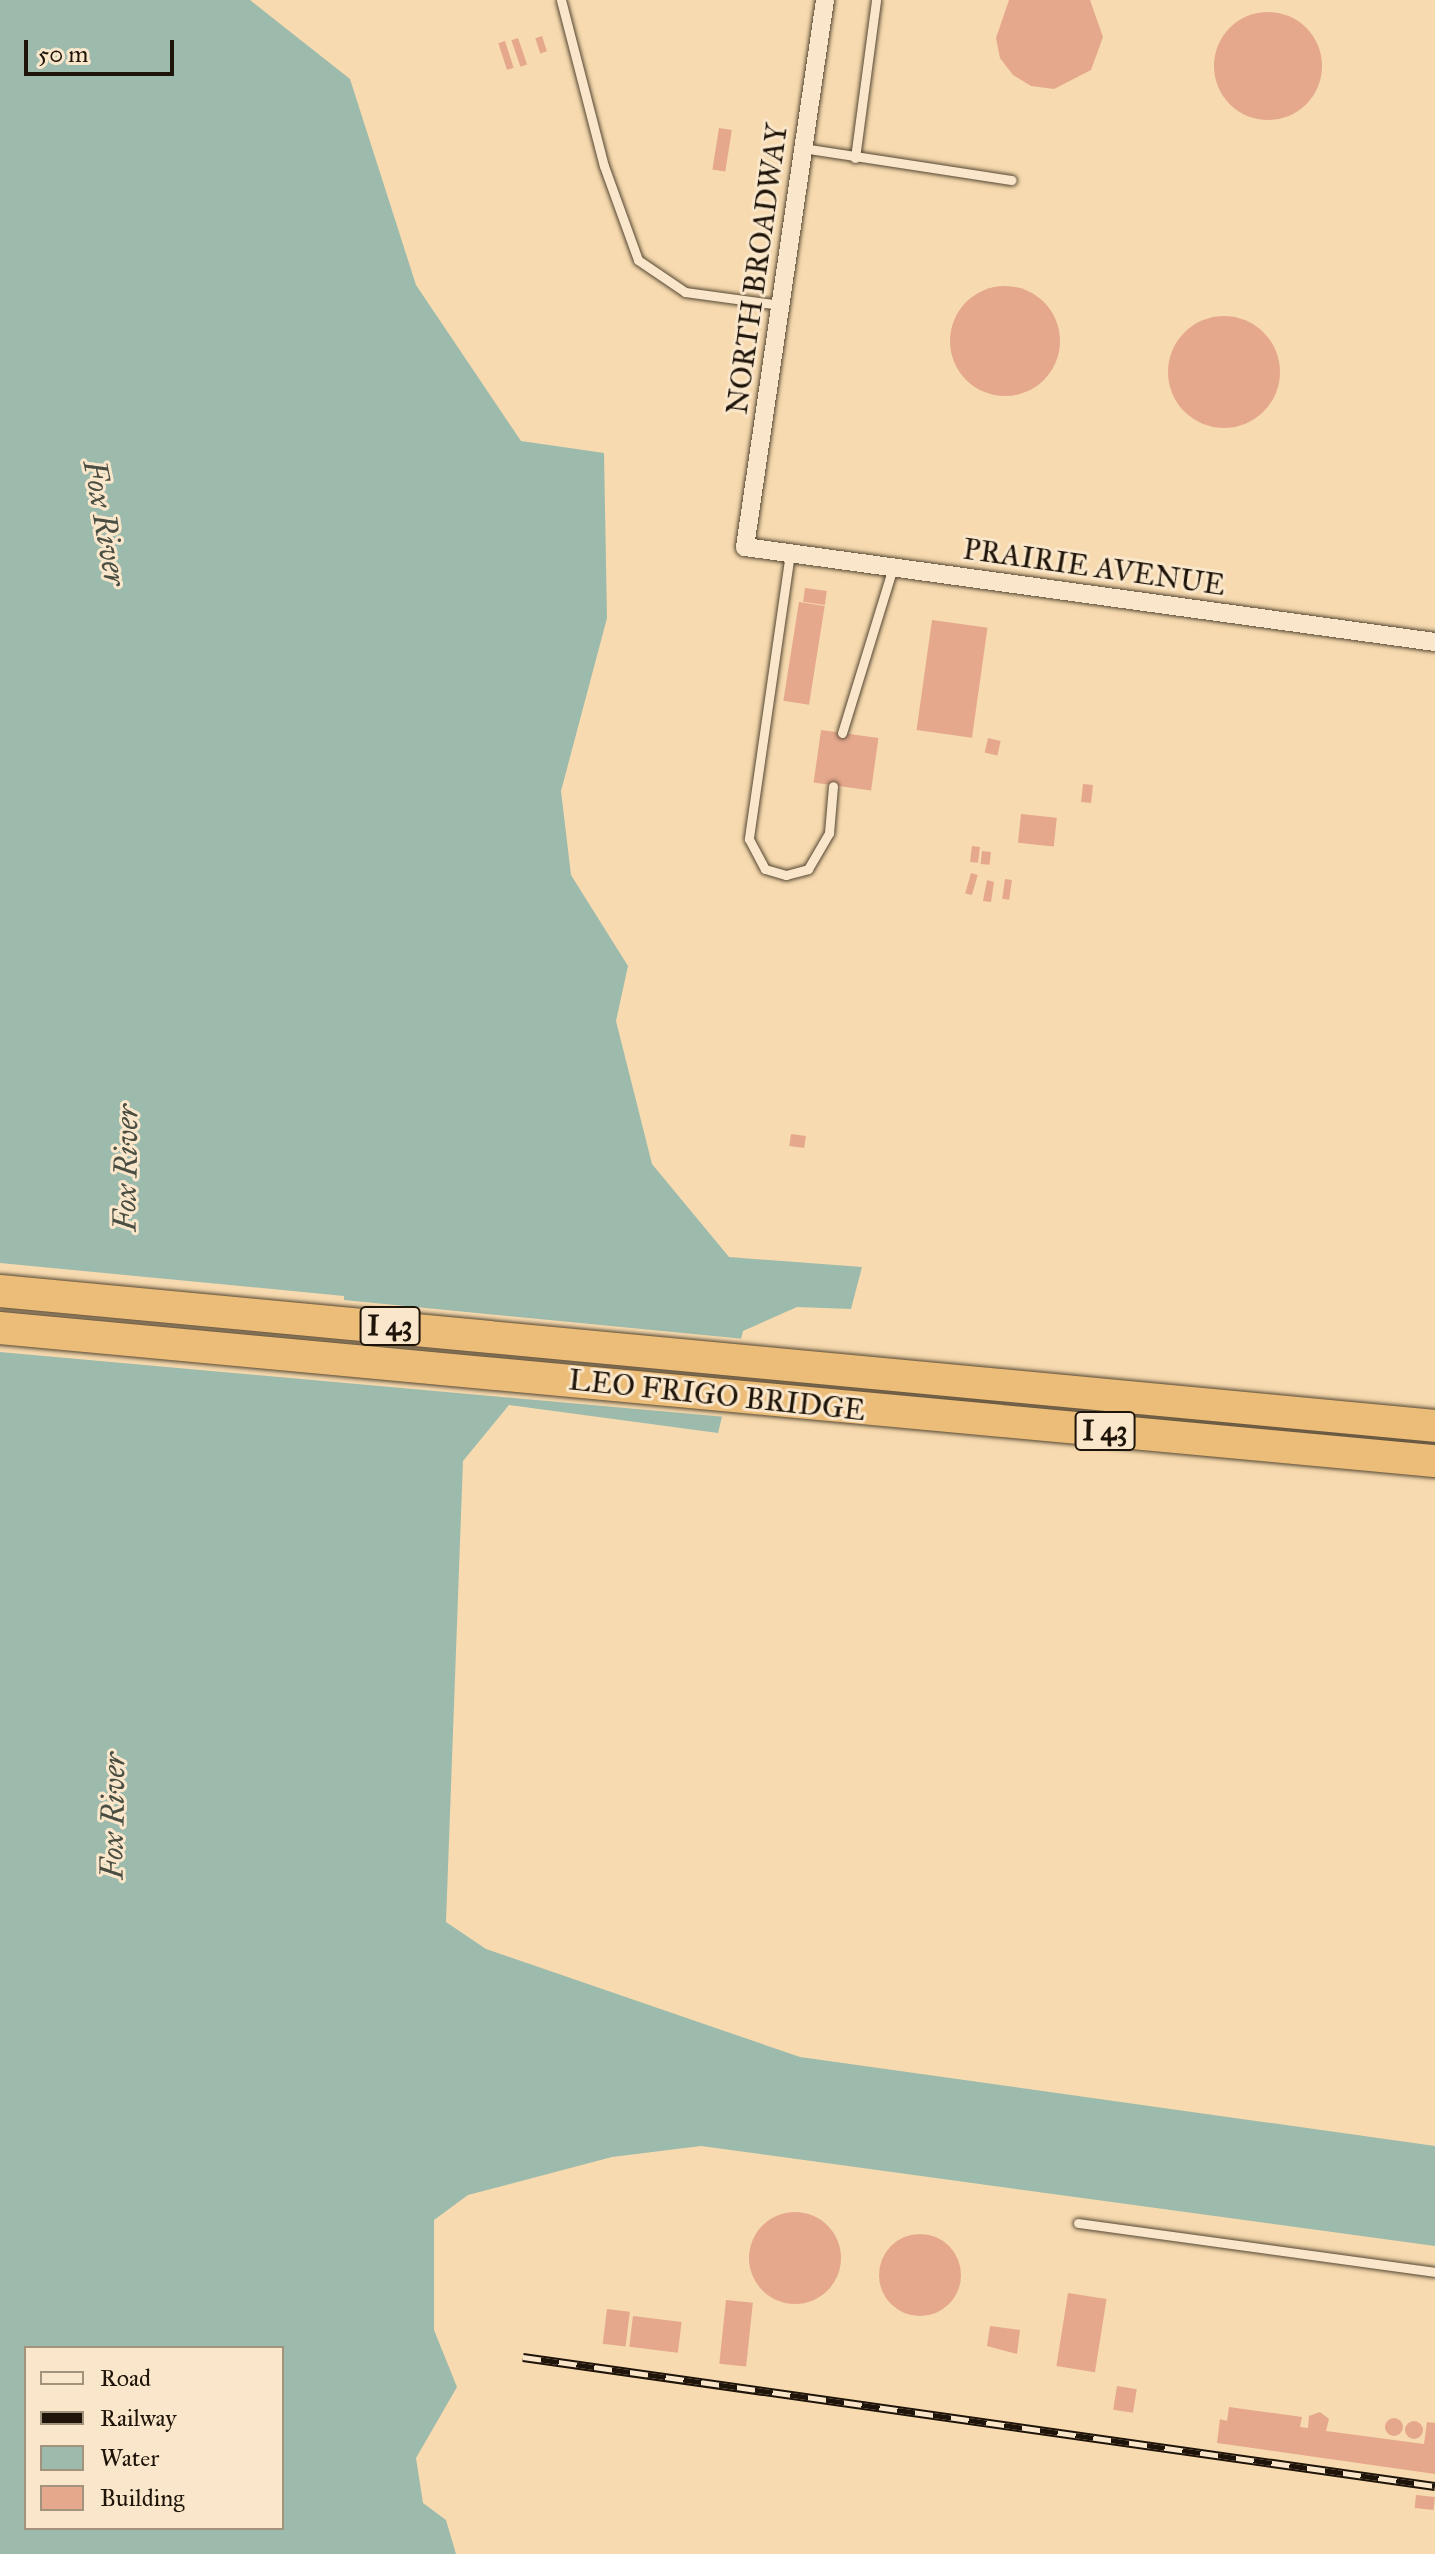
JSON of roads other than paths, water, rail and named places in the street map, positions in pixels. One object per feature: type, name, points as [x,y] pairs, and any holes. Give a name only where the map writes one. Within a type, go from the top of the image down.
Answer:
[{"type":"highway","name":"I 43","points":[[0,1291],[1435,1426]]},
{"type":"highway","name":"LEO FRIGO BRIDGE","points":[[0,1328],[1435,1461]]},
{"type":"street","name":"NORTH BROADWAY","points":[[745,547],[825,0]]},
{"type":"street","name":"PRAIRIE AVENUE","points":[[745,547],[1435,642]]},
{"type":"lane","points":[[561,0],[604,166],[638,260],[685,292],[780,305]]},
{"type":"lane","points":[[855,158],[876,0]]},
{"type":"lane","points":[[802,148],[1012,180]]},
{"type":"lane","points":[[790,553],[749,839],[765,869],[786,875],[808,869],[829,833],[833,786]]},
{"type":"lane","points":[[842,733],[893,567]]},
{"type":"lane","points":[[1078,2223],[1435,2272]]},
{"type":"water","name":"Fox River","points":[[0,0],[250,0],[350,79],[416,285],[521,441],[604,453],[607,618],[561,791],[571,875],[628,966],[616,1021],[652,1164],[729,1257],[862,1267],[851,1309],[797,1307],[743,1331],[718,1433],[509,1405],[463,1461],[446,1922],[486,1949],[800,2057],[1435,2146],[1435,2246],[701,2146],[612,2157],[468,2195],[434,2220],[434,2330],[457,2387],[416,2458],[423,2503],[446,2520],[456,2554],[0,2554]]},
{"type":"railway","points":[[523,2357],[1435,2486]]}]
